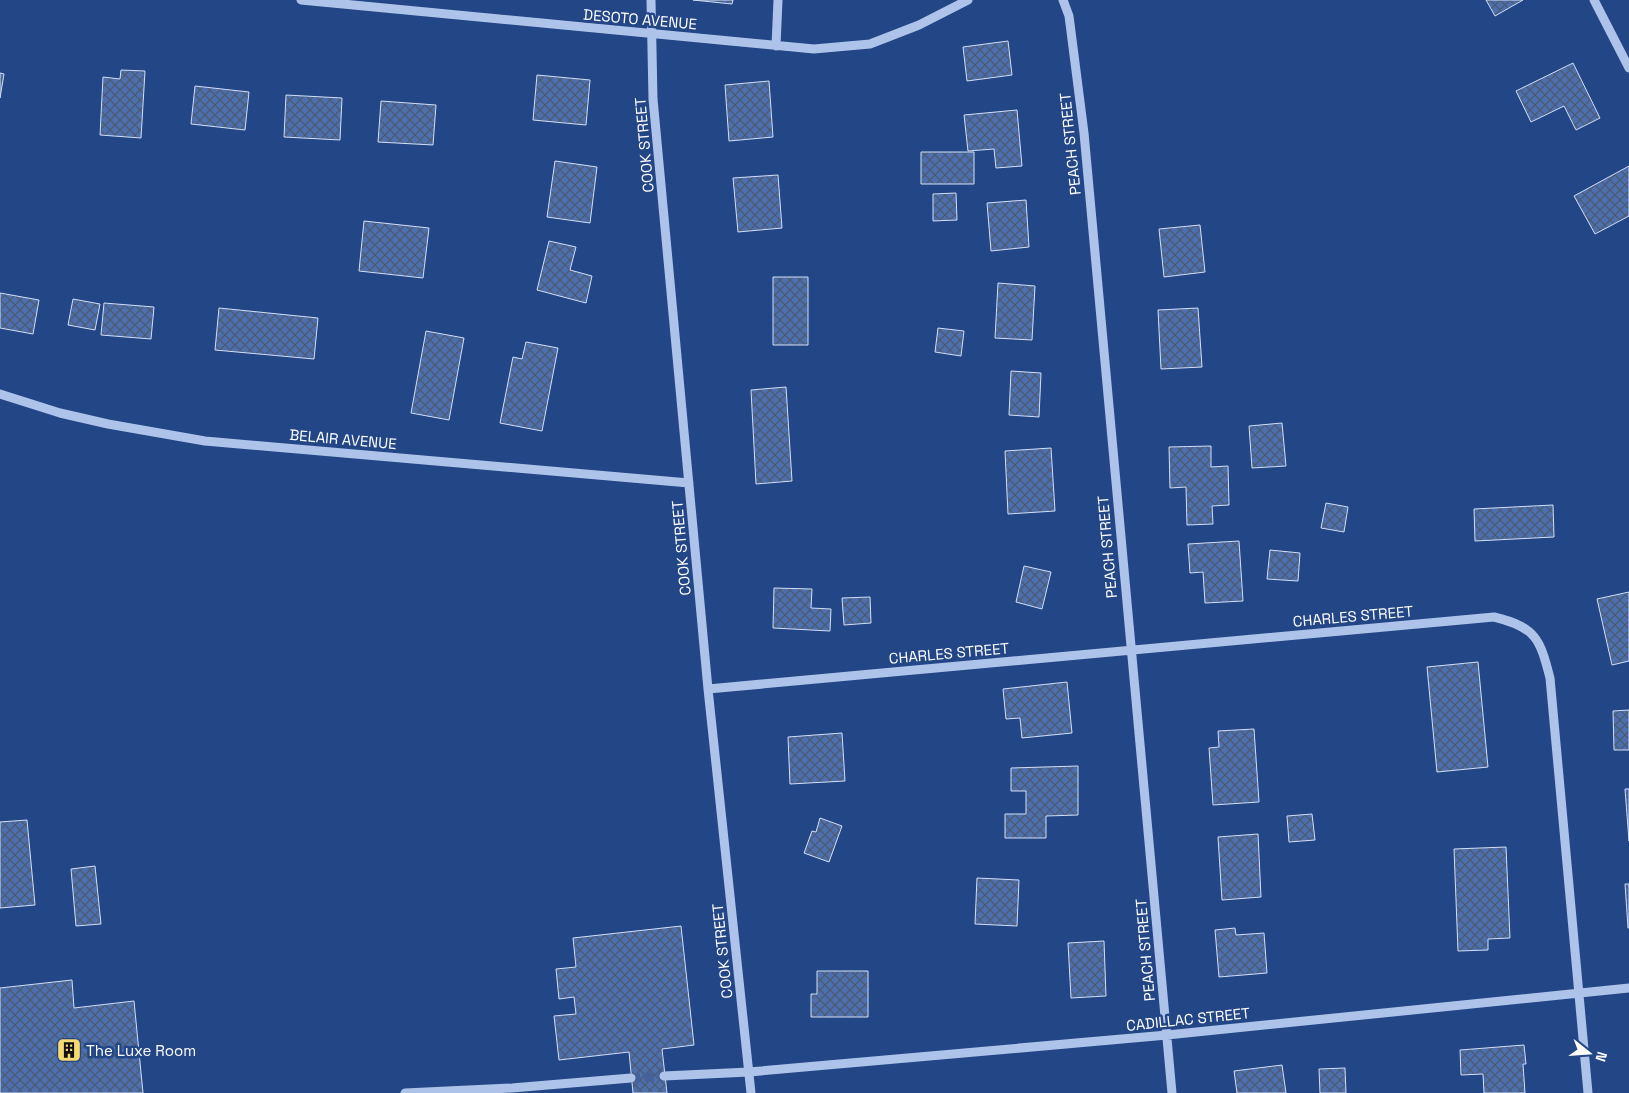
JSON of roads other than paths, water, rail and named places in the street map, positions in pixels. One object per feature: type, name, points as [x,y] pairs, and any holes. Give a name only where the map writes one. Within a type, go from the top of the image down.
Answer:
[{"type":"street","name":"DESOTO AVENUE","points":[[301,0],[814,49],[870,44],[919,25],[968,0]]},
{"type":"street","name":"COOK STREET","points":[[651,0],[653,99],[708,689],[751,1093]]},
{"type":"street","points":[[776,46],[778,0]]},
{"type":"street","name":"PEACH STREET","points":[[1063,0],[1068,16],[1084,133],[1172,1093]]},
{"type":"street","points":[[1594,0],[1629,68]]},
{"type":"street","name":"BELAIR AVENUE","points":[[0,394],[60,413],[108,424],[205,441],[689,483]]},
{"type":"street","name":"CHARLES STREET","points":[[708,689],[1494,617],[1514,622],[1530,632],[1542,649],[1550,678],[1588,1093]]},
{"type":"street","name":"CADILLAC STREET","points":[[664,1076],[749,1072],[1166,1036],[1629,988]]},
{"type":"street","points":[[405,1093],[512,1090],[631,1078]]},
{"type":"tunnel","points":[[631,1078],[664,1076]]},
{"type":"place","name":"The Luxe Room","points":[[69,1050]]}]
